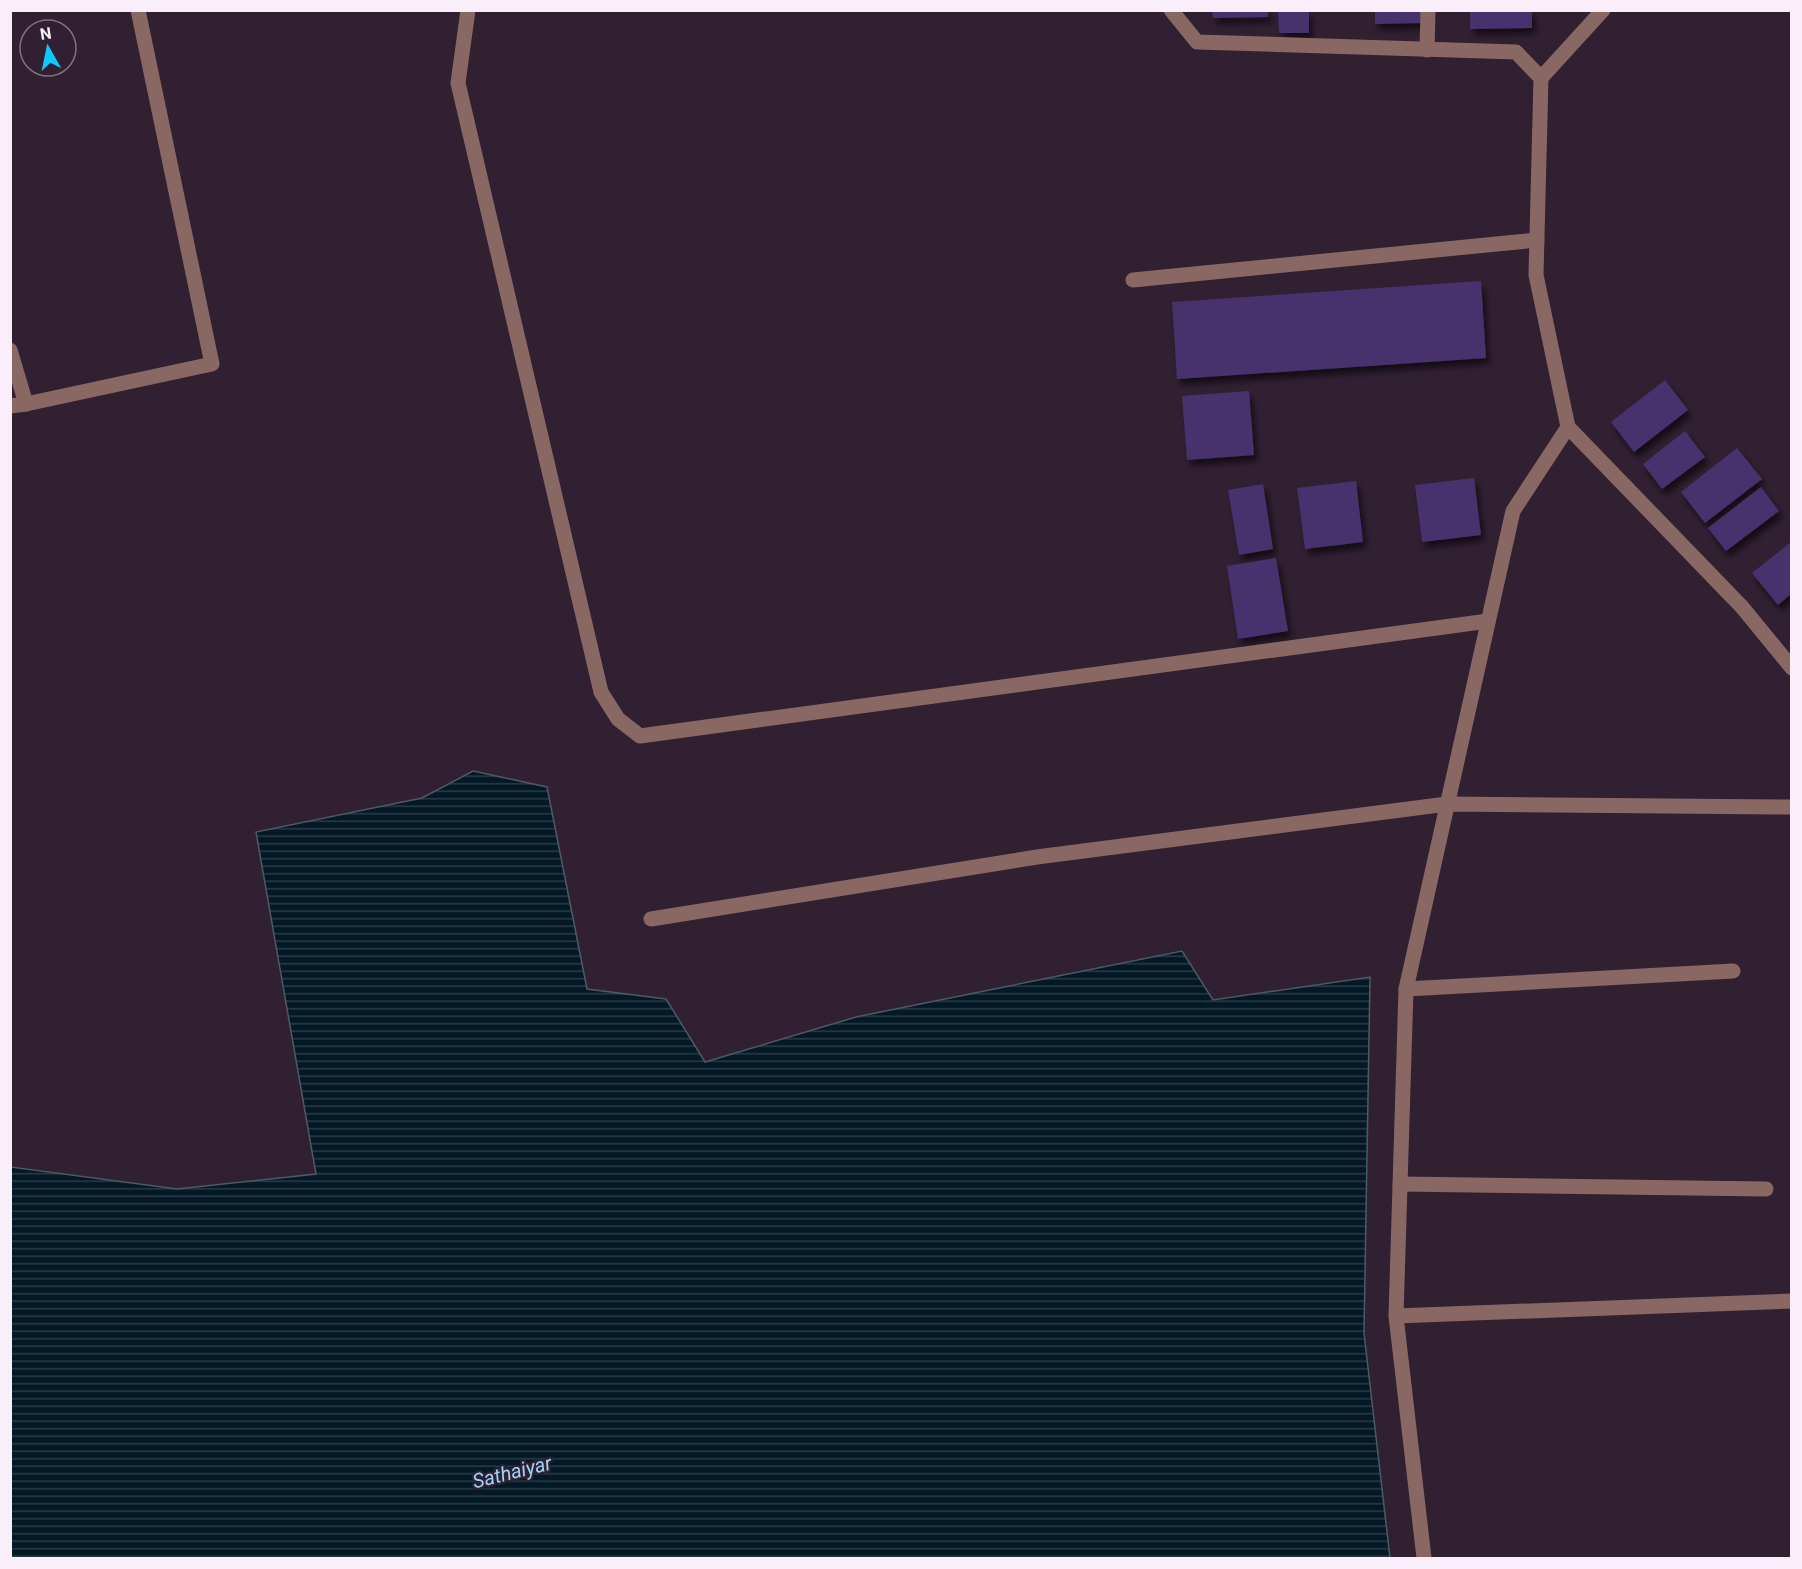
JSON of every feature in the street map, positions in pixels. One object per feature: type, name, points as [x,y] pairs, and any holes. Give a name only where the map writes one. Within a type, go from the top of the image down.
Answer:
[{"type":"street","points":[[10,406],[212,364],[138,10]]},
{"type":"street","points":[[468,10],[458,83],[601,692],[618,719],[640,736],[1488,621]]},
{"type":"street","points":[[1171,10],[1197,42],[1516,52],[1542,78]]},
{"type":"street","points":[[1427,50],[1428,10]]},
{"type":"street","points":[[1603,10],[1542,78],[1536,275],[1568,428],[1742,608],[1791,668]]},
{"type":"street","points":[[1133,280],[1537,240]]},
{"type":"street","points":[[10,350],[26,404]]},
{"type":"street","points":[[1424,1558],[1396,1316],[1406,989],[1513,511],[1568,428]]},
{"type":"street","points":[[651,919],[1037,857],[1447,804],[1791,807]]},
{"type":"street","points":[[1406,989],[1733,971]]},
{"type":"street","points":[[1400,1184],[1766,1189]]},
{"type":"street","points":[[1396,1316],[1791,1300]]},
{"type":"water","name":"Sathaiyar","points":[[473,771],[547,787],[587,989],[666,999],[705,1062],[856,1017],[1182,951],[1213,1000],[1370,977],[1364,1333],[1390,1558],[11,1558],[11,1167],[177,1189],[316,1174],[256,832],[422,798]]},
{"type":"building","points":[[1212,10],[1268,10],[1268,17],[1213,18]]},
{"type":"building","points":[[1278,10],[1309,10],[1309,33],[1279,33]]},
{"type":"building","points":[[1375,10],[1425,10],[1425,23],[1375,24]]},
{"type":"building","points":[[1470,10],[1532,10],[1532,28],[1470,29]]},
{"type":"building","points":[[1481,281],[1486,358],[1177,379],[1172,302]]},
{"type":"building","points":[[1665,380],[1688,410],[1634,452],[1611,422]]},
{"type":"building","points":[[1249,391],[1254,455],[1187,460],[1182,396]]},
{"type":"building","points":[[1685,431],[1705,457],[1662,489],[1643,464]]},
{"type":"building","points":[[1737,448],[1762,479],[1705,523],[1681,492]]},
{"type":"building","points":[[1474,478],[1481,535],[1422,542],[1415,485]]},
{"type":"building","points":[[1356,481],[1363,542],[1305,549],[1297,488]]},
{"type":"building","points":[[1263,484],[1273,549],[1239,555],[1228,490]]},
{"type":"building","points":[[1761,487],[1779,511],[1726,551],[1708,528]]},
{"type":"building","points":[[1791,542],[1791,594],[1778,605],[1752,573]]},
{"type":"building","points":[[1276,558],[1288,631],[1238,639],[1227,566]]}]
